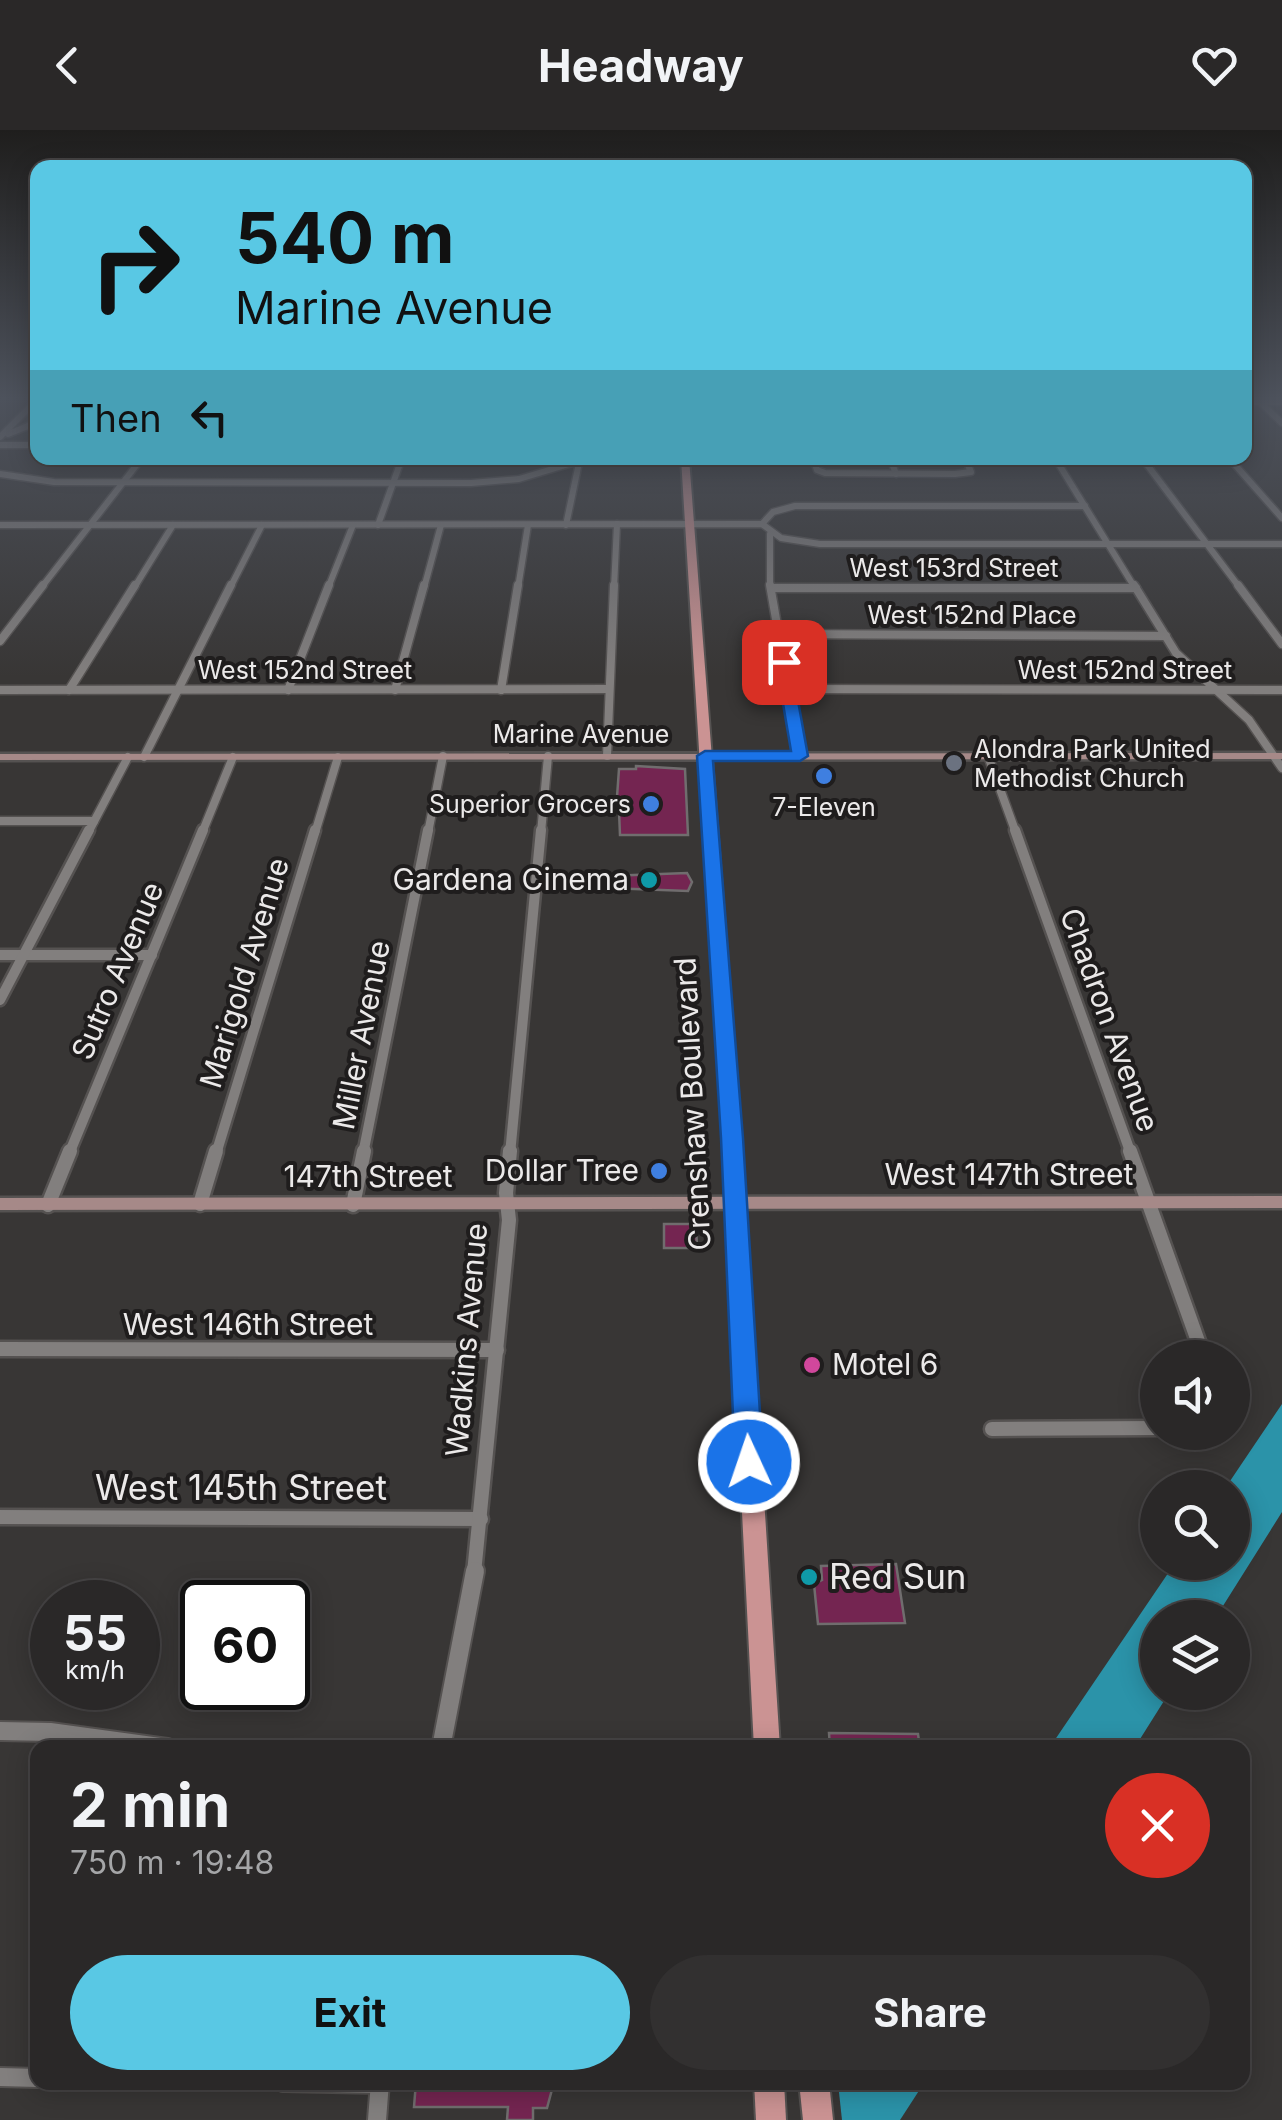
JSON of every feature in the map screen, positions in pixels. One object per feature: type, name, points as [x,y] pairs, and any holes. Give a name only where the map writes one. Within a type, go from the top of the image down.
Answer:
[{"type":"main road","name":"Crenshaw Boulevard","points":[[688,492],[736,1204],[767,1740]]},
{"type":"main road","name":"Marine Avenue","points":[[0,757],[1278,756]]},
{"type":"main road","name":"West 147th Street","points":[[736,1204],[1282,1202]]},
{"type":"main road","name":"147th Street","points":[[0,1204],[736,1204]]},
{"type":"main road","points":[[769,2090],[771,2120]]},
{"type":"main road","points":[[815,2090],[818,2120]]},
{"type":"street","points":[[0,642],[116,492]]},
{"type":"street","points":[[378,524],[389,492]]},
{"type":"street","points":[[566,524],[573,492]]},
{"type":"street","points":[[1075,492],[1182,660],[1242,712],[1278,756],[1282,768]]},
{"type":"street","points":[[1168,492],[1282,644]]},
{"type":"street","points":[[1259,492],[1282,518]]},
{"type":"street","points":[[762,524],[772,512],[795,506],[1084,506]]},
{"type":"street","points":[[0,524],[762,524]]},
{"type":"street","points":[[69,690],[173,524]]},
{"type":"street","points":[[144,757],[262,524]]},
{"type":"street","points":[[288,690],[352,524]]},
{"type":"street","points":[[394,690],[441,524]]},
{"type":"street","points":[[501,690],[528,524]]},
{"type":"street","points":[[607,756],[617,524]]},
{"type":"street","points":[[762,524],[770,534],[820,544],[1282,544]]},
{"type":"street","points":[[770,534],[766,544],[800,756]]},
{"type":"street","name":"West 153rd Street","points":[[772,588],[1136,588]]},
{"type":"street","name":"West 152nd Place","points":[[779,634],[1166,636]]},
{"type":"street","name":"West 152nd Street","points":[[788,689],[1282,690]]},
{"type":"street","name":"West 152nd Street","points":[[0,690],[609,690]]},
{"type":"street","name":"Miller Avenue","points":[[353,1205],[443,756]]},
{"type":"street","name":"Wadkins Avenue","points":[[442,1740],[481,1519],[497,1350],[506,1193],[548,756]]},
{"type":"street","name":"Chadron Avenue","points":[[988,756],[1198,1340]]},
{"type":"street","points":[[0,1000],[128,757]]},
{"type":"street","name":"Sutro Avenue","points":[[48,1205],[233,757]]},
{"type":"street","name":"Marigold Avenue","points":[[200,1204],[338,757]]},
{"type":"street","points":[[0,821],[94,821]]},
{"type":"street","points":[[0,955],[152,955]]},
{"type":"street","name":"West 146th Street","points":[[0,1349],[497,1350]]},
{"type":"street","points":[[992,1430],[1140,1428]]},
{"type":"street","name":"West 145th Street","points":[[0,1517],[481,1519]]},
{"type":"street","points":[[0,1731],[50,1732],[108,1740]]},
{"type":"street","points":[[0,2077],[30,2078]]},
{"type":"street","points":[[376,2120],[379,2090]]},
{"type":"water","points":[[1282,1404],[1282,1512],[1250,1563],[1250,1470],[1237,1470]]},
{"type":"water","points":[[1163,1580],[1239,1580],[1227,1600],[1150,1600]]},
{"type":"water","points":[[1140,1615],[1140,1710],[1158,1710],[1139,1740],[1055,1740]]},
{"type":"water","points":[[839,2090],[919,2090],[900,2120],[842,2120]]},
{"type":"building","name":"Superior Grocers","points":[[619,769],[685,769],[688,835],[620,835],[616,811]]},
{"type":"building","name":"Gardena Cinema","points":[[687,873],[692,882],[688,891],[608,888],[608,876]]},
{"type":"building","points":[[664,1224],[696,1224],[697,1248],[664,1248]]},
{"type":"building","points":[[896,1564],[905,1623],[818,1624],[814,1584],[822,1580],[821,1566]]},
{"type":"building","points":[[829,1733],[918,1734],[919,1740],[829,1740]]},
{"type":"building","points":[[415,2090],[552,2090],[547,2108],[533,2108],[533,2120],[507,2120],[508,2107],[414,2107]]},
{"type":"place","name":"Alondra Park United Methodist Church","points":[[954,763]]},
{"type":"place","name":"7-Eleven","points":[[824,776]]},
{"type":"place","name":"Superior Grocers","points":[[651,804]]},
{"type":"place","name":"Gardena Cinema","points":[[649,880]]},
{"type":"place","name":"Dollar Tree","points":[[659,1171]]},
{"type":"place","name":"Motel 6","points":[[812,1365]]},
{"type":"place","name":"Red Sun","points":[[809,1577]]},
{"type":"route","points":[[749,1462],[732,1138],[705,756],[800,756],[784,662]]}]
